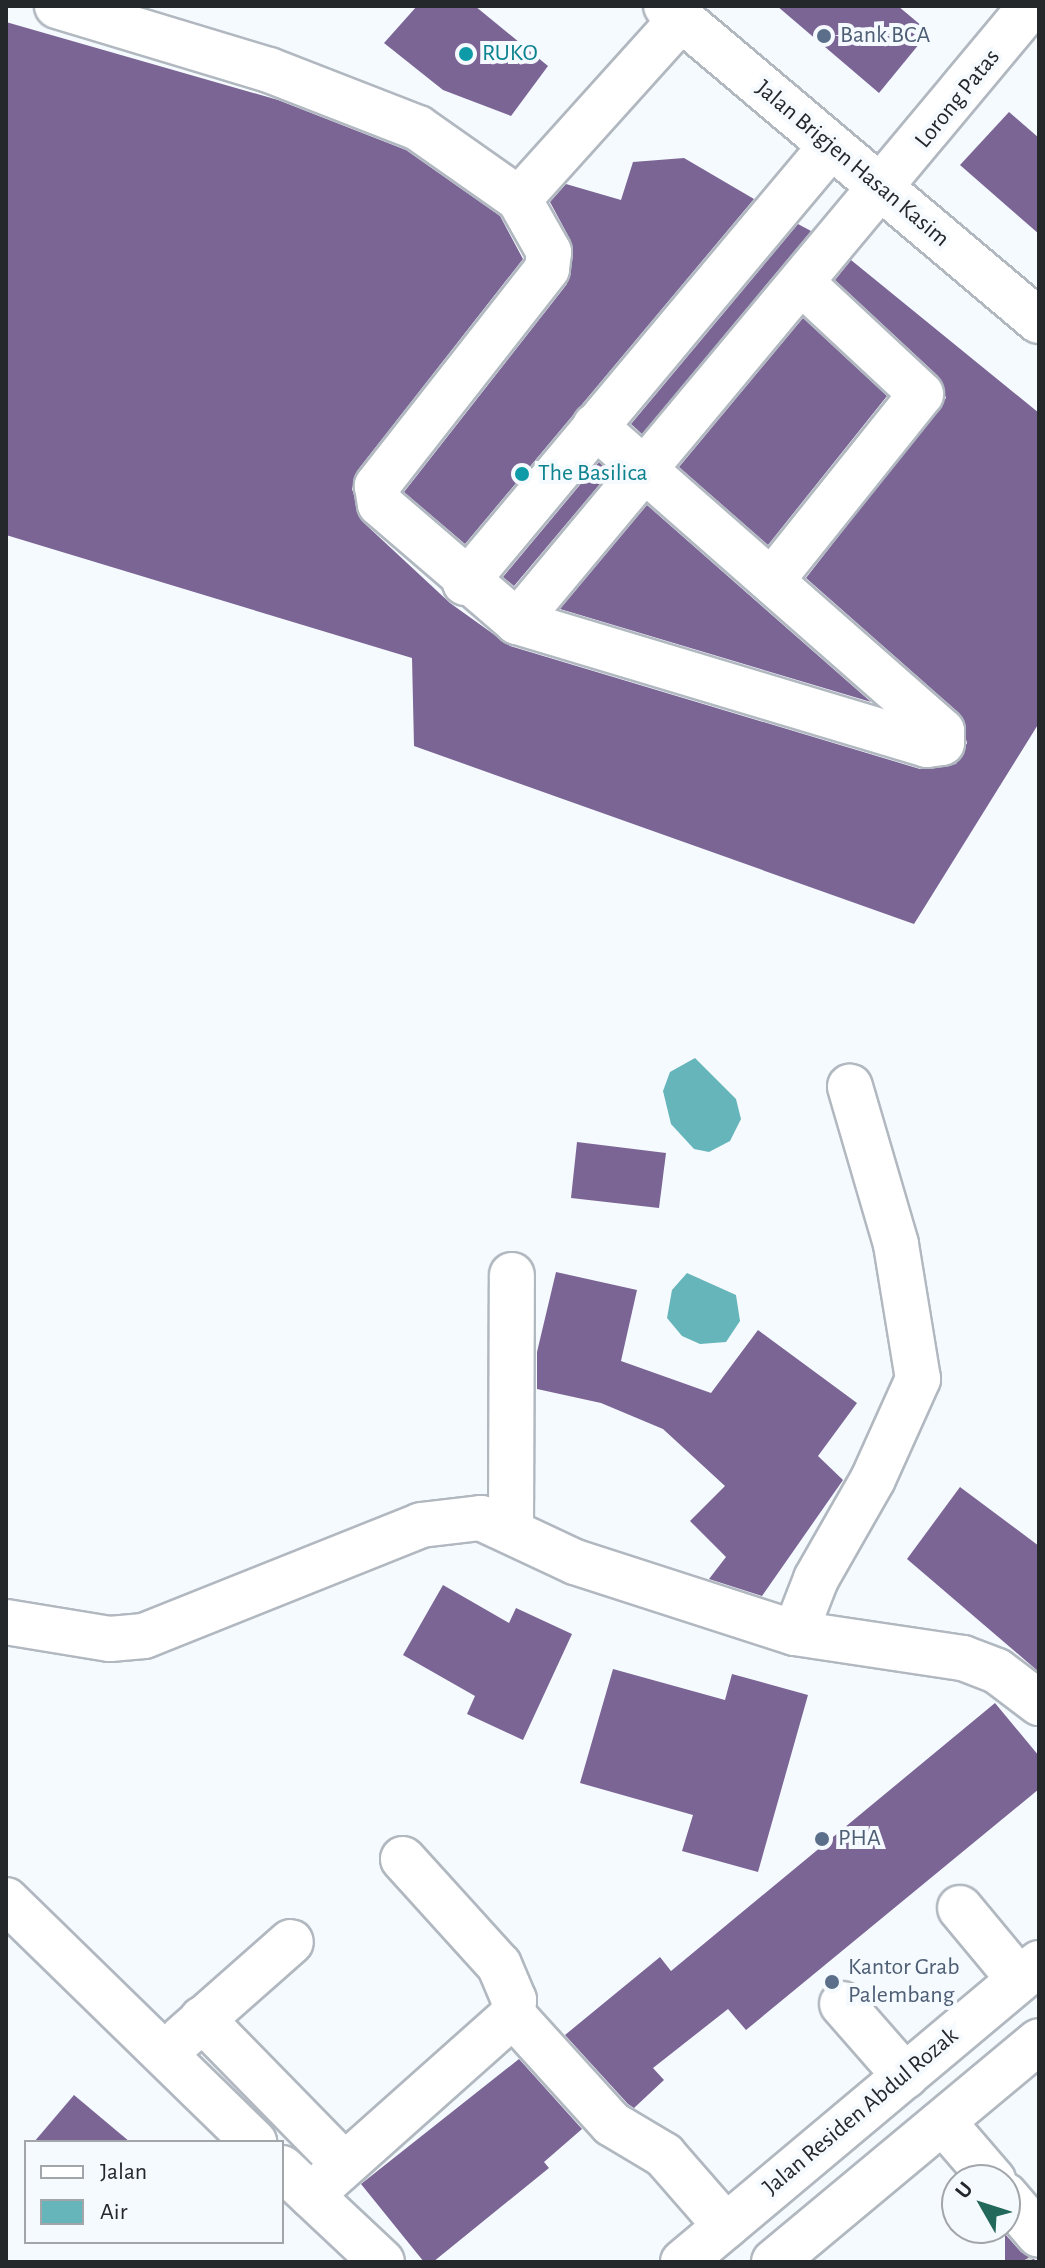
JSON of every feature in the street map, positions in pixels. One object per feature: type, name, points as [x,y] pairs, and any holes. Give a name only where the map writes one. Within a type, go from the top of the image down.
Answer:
[{"type":"main road","points":[[57,6],[269,70],[418,128],[519,199],[549,252],[547,269],[375,492],[380,504],[465,583],[517,622],[927,745],[942,743],[942,731],[595,426]]},
{"type":"main road","name":"Lorong Patas","points":[[517,622],[883,190],[1031,6]]},
{"type":"main road","points":[[519,199],[673,12]]},
{"type":"main road","name":"Jalan Brigjen Hasan Kasim","points":[[673,12],[1039,321]]},
{"type":"main road","points":[[465,583],[831,146]]},
{"type":"main road","points":[[772,580],[921,394],[802,283]]},
{"type":"main road","points":[[795,1633],[918,1379],[896,1244],[850,1087]]},
{"type":"main road","points":[[511,1529],[512,1275]]},
{"type":"main road","points":[[6,1622],[110,1639],[144,1636],[421,1525],[458,1517],[511,1529],[575,1562],[795,1633],[963,1658],[997,1671],[1039,1703]]},
{"type":"main road","points":[[403,1859],[499,1965],[514,2000],[513,2015],[612,2124],[664,2155],[726,2226]]},
{"type":"main road","points":[[6,1900],[180,2039],[282,2140]]},
{"type":"main road","points":[[960,1908],[1029,1971]]},
{"type":"main road","points":[[180,2039],[291,1942]]},
{"type":"main road","name":"Jalan Residen Abdul Rozak","points":[[683,2262],[1029,1971]]},
{"type":"main road","points":[[842,2004],[905,2076]]},
{"type":"main road","points":[[318,2175],[513,2015]]},
{"type":"main road","points":[[180,2039],[253,2140]]},
{"type":"main road","points":[[774,2262],[1039,2041]]},
{"type":"main road","points":[[933,2130],[950,2164]]},
{"type":"main road","points":[[933,2130],[974,2164]]},
{"type":"main road","points":[[284,2141],[318,2175],[382,2262]]},
{"type":"water","points":[[695,1058],[736,1099],[741,1119],[730,1141],[709,1152],[694,1149],[671,1124],[663,1091],[670,1072]]},
{"type":"water","points":[[687,1273],[736,1295],[740,1321],[726,1342],[700,1344],[682,1336],[667,1318],[672,1290]]},
{"type":"building","name":"RUKO","points":[[417,6],[475,6],[548,66],[511,116],[443,90],[384,43]]},
{"type":"building","points":[[777,6],[898,6],[929,32],[879,93]]},
{"type":"building","name":"The Basilica","points":[[6,22],[278,100],[406,150],[500,216],[523,259],[357,471],[352,489],[364,523],[450,603],[510,646],[920,769],[956,764],[967,743],[959,713],[806,578],[946,398],[938,376],[835,280],[851,260],[1039,413],[1039,723],[914,924],[414,746],[412,658],[6,535]]},
{"type":"building","points":[[1009,112],[1039,138],[1039,234],[960,165]]},
{"type":"building","points":[[684,158],[754,199],[465,544],[404,492],[567,284],[571,241],[550,202],[566,184],[621,200],[633,162]]},
{"type":"building","points":[[798,224],[811,231],[642,434],[631,424]]},
{"type":"building","points":[[803,318],[887,396],[768,545],[679,467]]},
{"type":"building","points":[[599,462],[610,472],[514,586],[503,577]]},
{"type":"building","points":[[647,505],[871,702],[560,609]]},
{"type":"building","points":[[577,1142],[666,1153],[659,1208],[571,1198]]},
{"type":"building","points":[[556,1272],[637,1290],[621,1361],[711,1393],[758,1330],[857,1403],[818,1456],[843,1480],[762,1596],[709,1579],[726,1557],[690,1521],[725,1486],[663,1429],[601,1403],[537,1389],[537,1352]]},
{"type":"building","points":[[960,1487],[1039,1546],[1039,1672],[907,1559]]},
{"type":"building","points":[[443,1585],[509,1623],[516,1608],[572,1634],[523,1740],[467,1714],[475,1696],[403,1655]]},
{"type":"building","points":[[613,1669],[725,1700],[732,1674],[808,1695],[758,1872],[682,1851],[693,1815],[580,1783]]},
{"type":"building","points":[[995,1703],[1039,1756],[1039,1789],[746,2030],[728,2009],[653,2068],[664,2080],[634,2108],[628,2104],[565,2035],[660,1957],[671,1971]]},
{"type":"building","points":[[519,2059],[582,2129],[544,2162],[549,2168],[433,2262],[424,2262],[361,2184]]},
{"type":"building","points":[[74,2095],[128,2140],[36,2140]]},
{"type":"building","points":[[1005,2244],[1014,2244],[1039,2262],[1005,2262]]},
{"type":"place","name":"Bank BCA","points":[[824,36]]},
{"type":"place","name":"RUKO","points":[[466,54]]},
{"type":"place","name":"The Basilica","points":[[522,474]]},
{"type":"place","name":"PHA","points":[[822,1839]]},
{"type":"place","name":"Kantor Grab Palembang","points":[[832,1982]]}]
